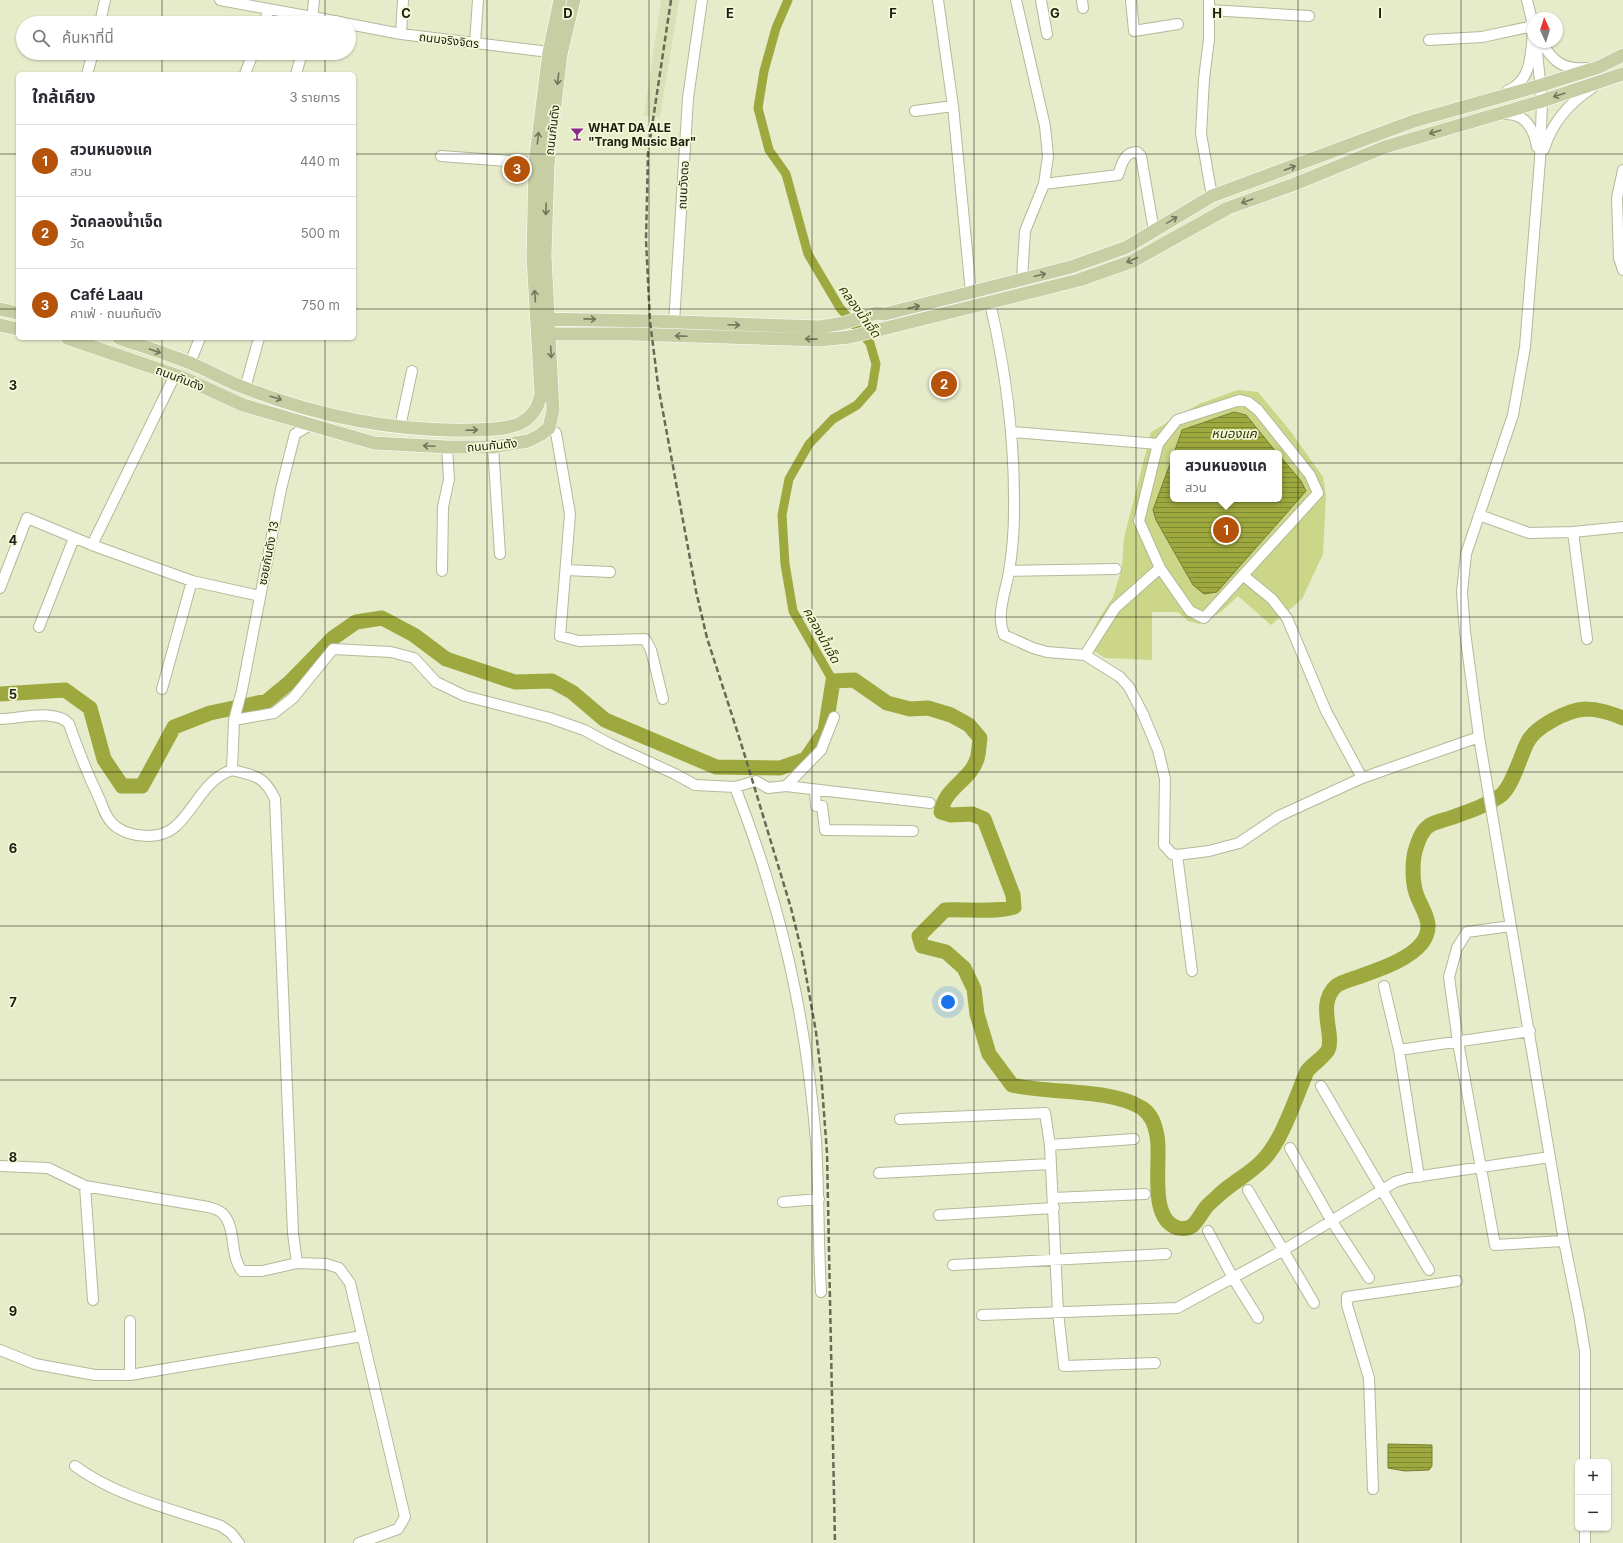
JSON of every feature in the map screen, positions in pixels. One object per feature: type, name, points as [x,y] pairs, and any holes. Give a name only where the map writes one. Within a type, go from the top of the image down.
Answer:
[{"type":"main road","name":"ถนนกันตัง","points":[[73,340],[179,376],[244,404],[374,443],[447,448],[493,447],[528,441],[540,435],[549,428],[552,414],[553,390],[543,319],[545,256],[541,182],[560,0]]},
{"type":"main road","name":"ถนนกันตัง","points":[[541,182],[535,163],[555,53],[574,0]]},
{"type":"main road","points":[[543,319],[820,327],[844,323],[876,313],[885,314],[1072,267],[1127,247],[1212,196],[1414,121],[1542,86],[1599,67],[1623,55]]},
{"type":"main road","points":[[544,334],[819,340],[850,337],[882,330],[1079,280],[1133,261],[1228,208],[1295,184],[1385,147],[1542,101],[1623,74]]},
{"type":"main road","points":[[0,309],[16,313]]},
{"type":"main road","points":[[0,325],[16,329]]},
{"type":"main road","name":"ถนนกันตัง","points":[[124,340],[190,363],[245,388],[314,410],[373,424],[448,431],[492,429],[518,424],[529,419],[539,406],[544,334]]},
{"type":"main road","points":[[179,376],[190,363]]},
{"type":"main road","points":[[310,425],[314,410]]},
{"type":"main road","points":[[447,448],[448,431]]},
{"type":"street","points":[[102,16],[105,0]]},
{"type":"street","points":[[220,0],[295,16]]},
{"type":"street","points":[[313,16],[314,0]]},
{"type":"street","points":[[401,34],[404,0]]},
{"type":"street","points":[[475,43],[478,0]]},
{"type":"street","name":"ถนนวังตอ","points":[[674,323],[688,98],[702,0]]},
{"type":"street","points":[[938,0],[953,106],[970,293]]},
{"type":"street","points":[[1016,0],[1045,126],[1048,156],[1044,184],[1025,231],[1022,279]]},
{"type":"street","points":[[1041,0],[1047,34]]},
{"type":"street","points":[[1131,0],[1134,31],[1178,24]]},
{"type":"street","points":[[1527,0],[1530,12]]},
{"type":"street","points":[[1212,196],[1201,134],[1204,79],[1209,39],[1209,5],[1309,16]]},
{"type":"street","points":[[267,16],[269,10]]},
{"type":"street","name":"ถนนจริงจิตร","points":[[356,25],[401,34],[555,53]]},
{"type":"street","points":[[1429,40],[1482,37],[1527,27]]},
{"type":"street","points":[[1477,104],[1513,89],[1522,81],[1528,70],[1532,48]]},
{"type":"street","points":[[1537,48],[1542,86],[1540,160],[1522,362],[1513,416],[1466,554],[1462,592],[1465,632],[1479,737],[1530,1031],[1564,1241],[1579,1315],[1584,1352],[1585,1459]]},
{"type":"street","points":[[1545,48],[1549,56],[1567,67],[1577,69],[1599,67]]},
{"type":"street","points":[[88,72],[91,60]]},
{"type":"street","points":[[246,72],[250,60]]},
{"type":"street","points":[[297,72],[300,60]]},
{"type":"street","points":[[1540,160],[1548,137],[1566,108],[1580,95],[1604,80]]},
{"type":"street","points":[[915,111],[953,106]]},
{"type":"street","points":[[1491,116],[1510,114],[1525,119],[1536,140],[1540,160]]},
{"type":"street","points":[[1044,184],[1118,175],[1125,157],[1131,152],[1137,152],[1141,156],[1154,231]]},
{"type":"street","points":[[441,156],[535,163]]},
{"type":"street","points":[[1623,170],[1617,198],[1619,258],[1623,270]]},
{"type":"street","points":[[990,303],[1000,343],[1012,432],[1014,513],[1009,571],[1000,615],[1000,625],[1004,635],[1033,648],[1047,652],[1085,655],[1120,677],[1129,687],[1143,714],[1158,750],[1165,779],[1164,844],[1172,854],[1177,855],[1209,851],[1239,843],[1278,816],[1362,778],[1479,737]]},
{"type":"street","points":[[190,363],[199,340]]},
{"type":"street","points":[[245,388],[258,340]]},
{"type":"street","points":[[400,427],[412,371]]},
{"type":"street","points":[[92,545],[179,376]]},
{"type":"street","points":[[1240,400],[1248,402],[1258,410],[1310,474],[1318,493],[1244,576],[1204,618],[1190,611],[1160,568],[1139,521],[1158,444],[1177,420],[1240,400]]},
{"type":"street","name":"ซอยกันตัง 13","points":[[232,770],[234,720],[242,690],[281,488],[295,434],[310,425]]},
{"type":"street","points":[[549,428],[556,433],[570,514],[560,636],[578,641],[645,639],[651,650],[663,699]]},
{"type":"street","points":[[1012,432],[1158,444]]},
{"type":"street","points":[[493,447],[500,554]]},
{"type":"street","points":[[442,571],[443,507],[449,479],[447,448]]},
{"type":"street","points":[[1479,515],[1529,533],[1573,532],[1623,527]]},
{"type":"street","points":[[0,588],[27,518],[92,545],[192,581],[260,596]]},
{"type":"street","points":[[1573,532],[1587,639]]},
{"type":"street","points":[[39,627],[74,538]]},
{"type":"street","points":[[1085,655],[1115,608],[1160,568]]},
{"type":"street","points":[[1009,571],[1116,569]]},
{"type":"street","points":[[566,570],[610,572]]},
{"type":"street","points":[[1244,576],[1272,599],[1287,618],[1326,711],[1362,778]]},
{"type":"street","points":[[162,689],[192,581]]},
{"type":"street","points":[[234,720],[274,713],[293,698],[333,649],[391,652],[414,658],[436,682],[465,696],[550,718],[584,730],[695,785],[735,787],[756,781],[768,788],[786,786],[930,803]]},
{"type":"street","points":[[0,719],[52,714],[65,719],[69,724],[89,778],[109,819],[114,825],[124,831],[137,835],[154,836],[171,830],[182,821],[201,793],[224,773],[232,770],[255,776],[268,785],[275,799],[293,1233],[297,1263]]},
{"type":"street","points":[[786,786],[821,750],[834,717]]},
{"type":"street","points":[[735,787],[753,831],[769,884],[795,984],[811,1098],[819,1199],[821,1292]]},
{"type":"street","points":[[815,790],[816,806],[822,806],[825,830],[913,831]]},
{"type":"street","points":[[1177,855],[1192,971]]},
{"type":"street","points":[[1511,926],[1467,932],[1457,948],[1449,977],[1458,1042],[1495,1245],[1564,1241]]},
{"type":"street","points":[[1384,986],[1399,1050],[1419,1177]]},
{"type":"street","points":[[1399,1050],[1530,1031]]},
{"type":"street","points":[[1321,1086],[1429,1270]]},
{"type":"street","points":[[900,1119],[1044,1113],[1050,1145],[1054,1198],[1058,1312],[1064,1366],[1155,1363]]},
{"type":"street","points":[[1050,1145],[1134,1140]]},
{"type":"street","points":[[1290,1148],[1331,1220],[1369,1278]]},
{"type":"street","points":[[982,1315],[1178,1308],[1282,1251],[1395,1182],[1550,1157]]},
{"type":"street","points":[[879,1173],[1051,1164]]},
{"type":"street","points":[[0,1166],[48,1168],[85,1186],[208,1207],[221,1212],[228,1222],[237,1264],[242,1271],[262,1271],[297,1263],[326,1264],[339,1268],[350,1283],[405,1517],[398,1529],[359,1543]]},
{"type":"street","points":[[85,1186],[93,1300]]},
{"type":"street","points":[[1248,1190],[1282,1251],[1314,1303]]},
{"type":"street","points":[[1054,1198],[1145,1194]]},
{"type":"street","points":[[783,1202],[819,1199]]},
{"type":"street","points":[[939,1215],[1054,1208]]},
{"type":"street","points":[[1208,1231],[1233,1278],[1258,1318]]},
{"type":"street","points":[[953,1265],[1056,1258],[1166,1254]]},
{"type":"street","points":[[1373,1489],[1369,1378],[1348,1305],[1348,1297],[1457,1281]]},
{"type":"street","points":[[130,1321],[130,1375]]},
{"type":"street","points":[[0,1350],[35,1364],[95,1375],[130,1375],[362,1336]]},
{"type":"street","points":[[75,1466],[91,1478],[111,1488],[221,1526],[231,1533],[239,1543]]},
{"type":"street","points":[[1585,1531],[1585,1543]]},
{"type":"shaded area","points":[[661,0],[679,0],[660,117],[644,116]]},
{"type":"shaded area","points":[[1238,390],[1258,392],[1291,432],[1323,477],[1326,496],[1323,554],[1302,599],[1271,625],[1238,596],[1221,612],[1200,624],[1188,621],[1178,612],[1152,612],[1152,660],[1105,658],[1086,646],[1097,622],[1113,597],[1122,568],[1124,538],[1151,432],[1199,404]]},
{"type":"water","name":"หนองแค","points":[[1234,412],[1246,415],[1275,450],[1175,450],[1182,430]]},
{"type":"water","name":"หนองแค","points":[[1282,459],[1301,481],[1306,491],[1217,592],[1204,594],[1193,585],[1156,520],[1153,510],[1170,464],[1170,502],[1282,502]]},
{"type":"water","points":[[1388,1444],[1432,1445],[1432,1466],[1429,1470],[1405,1471],[1388,1468]]},
{"type":"waterway","name":"คลองน้ำเจ็ด","points":[[788,0],[776,28],[764,71],[758,108],[769,150],[786,174],[808,254],[840,308],[870,343],[876,364],[872,388],[857,405],[833,419],[809,444],[789,479],[782,515],[785,564],[793,611],[833,681]]},
{"type":"waterway","points":[[0,694],[65,690],[90,708],[104,759],[122,786],[142,786],[174,727],[210,713],[267,701],[290,682],[333,638],[356,622],[382,618],[414,635],[446,659],[515,682],[552,681],[572,692],[605,720],[716,767],[780,768],[806,759],[825,731],[833,681],[854,680],[887,703],[910,709],[928,708],[951,715],[969,725],[980,738],[978,757],[974,767],[947,796],[943,803],[941,812],[951,815],[972,814],[984,819],[1013,895],[1014,907],[998,910],[945,910],[919,936],[922,946],[946,952],[964,968],[974,989],[977,1014],[989,1054],[1012,1085],[1027,1088],[1079,1092],[1114,1097],[1142,1108],[1151,1117],[1157,1136],[1158,1187],[1162,1213],[1168,1222],[1178,1228],[1184,1229],[1192,1226],[1210,1203],[1258,1165],[1270,1152],[1288,1118],[1307,1071],[1328,1050],[1330,1044],[1327,1019],[1327,1001],[1330,993],[1336,986],[1344,982],[1383,968],[1401,959],[1422,943],[1428,930],[1428,924],[1416,893],[1413,870],[1416,848],[1425,829],[1432,824],[1475,809],[1500,796],[1512,779],[1524,749],[1531,737],[1552,720],[1570,712],[1585,709],[1604,712],[1623,718]]},
{"type":"railway","points":[[671,0],[648,153],[646,240],[650,321],[658,385],[696,591],[707,638],[741,743],[791,908],[802,953],[816,1032],[821,1073],[827,1153],[835,1543]]},
{"type":"place","name":"WHAT DA ALE \"Trang Music Bar\"","points":[[577,134]]},
{"type":"place","name":"Café Laau","points":[[517,169]]},
{"type":"place","name":"วัดคลองน้ำเจ็ด","points":[[944,384]]},
{"type":"place","name":"สวนหนองแค","points":[[1226,530]]}]
